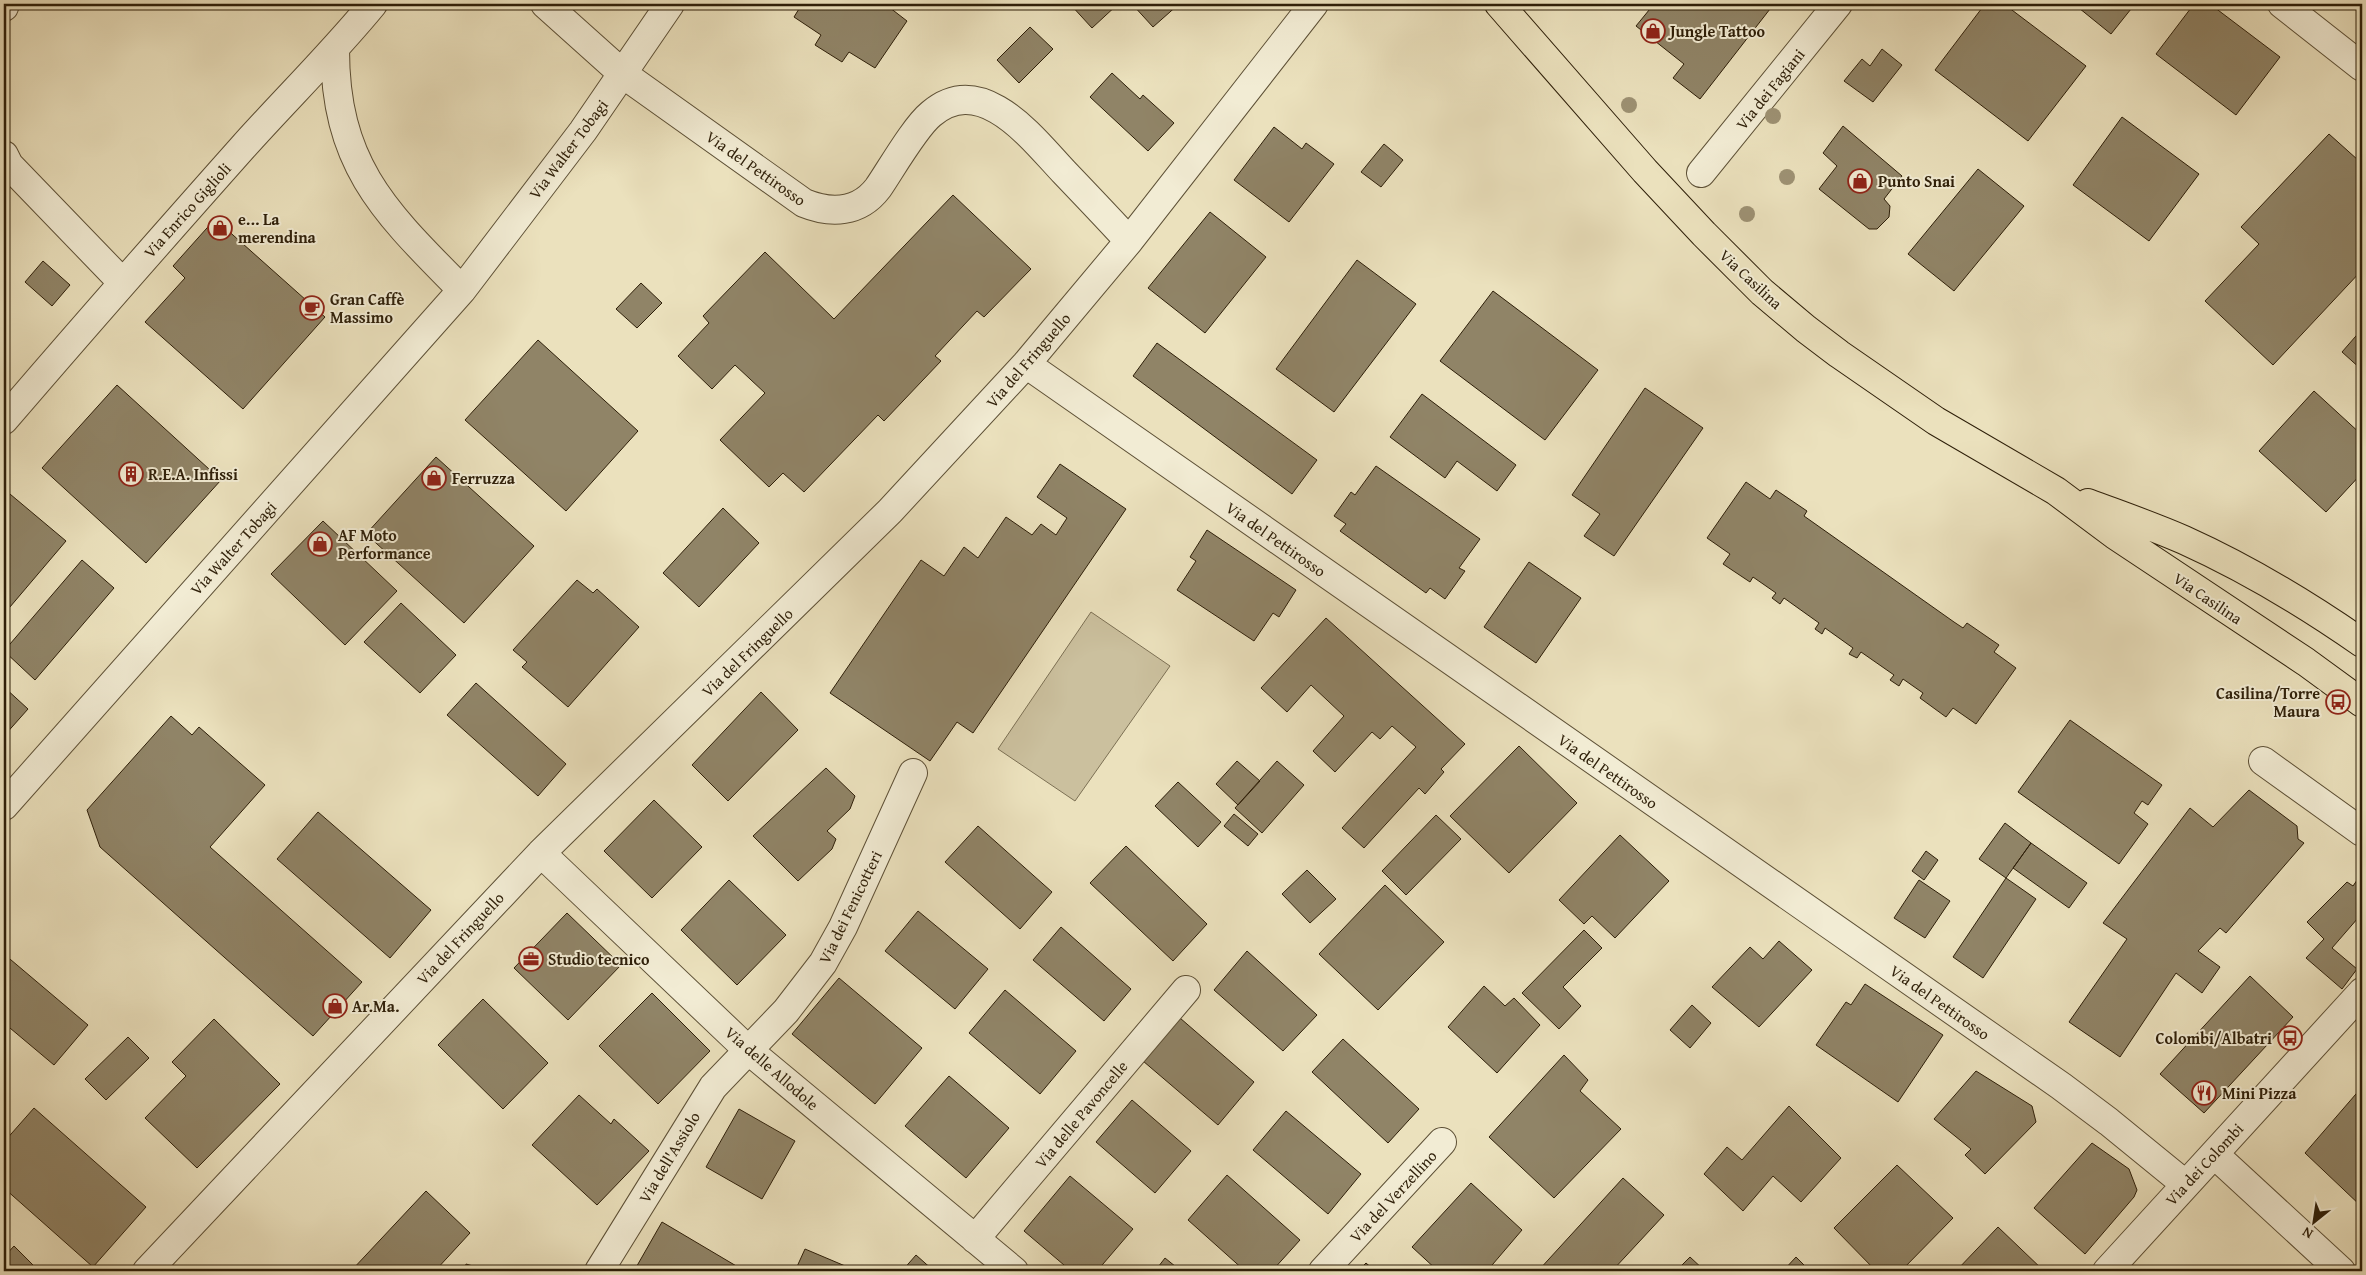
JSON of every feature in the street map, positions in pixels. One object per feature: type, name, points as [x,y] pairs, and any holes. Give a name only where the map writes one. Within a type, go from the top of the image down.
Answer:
[{"type":"main road","name":"Via Casilina","points":[[1500,4],[1646,171],[1762,292],[1839,354],[1914,406],[2056,491],[2115,535],[2306,662],[2362,703]]},
{"type":"main road","name":"Via Casilina","points":[[2056,491],[2206,551],[2265,582],[2362,642]]},
{"type":"street","name":"Via Enrico Giglioli","points":[[4,420],[122,282],[274,113],[336,49],[372,4]]},
{"type":"street","name":"Via del Pettirosso","points":[[545,4],[623,74],[789,195],[822,210],[848,209],[871,197],[926,119],[936,110],[958,101],[980,102],[1004,112],[1019,125],[1129,241]]},
{"type":"street","name":"Via Walter Tobagi","points":[[4,806],[462,290],[583,131],[670,4]]},
{"type":"street","name":"Via del Fringuello","points":[[147,1271],[540,853],[883,518],[1026,364],[1129,241],[1314,4]]},
{"type":"street","name":"Via dei Fagiani","points":[[1701,173],[1838,4]]},
{"type":"street","points":[[2282,4],[2362,67]]},
{"type":"street","points":[[336,49],[339,105],[343,124],[360,169],[394,218],[462,290]]},
{"type":"street","points":[[4,155],[10,165],[122,282]]},
{"type":"street","name":"Via del Pettirosso","points":[[1026,364],[2052,1081],[2109,1122],[2185,1184]]},
{"type":"street","points":[[2263,761],[2362,832]]},
{"type":"street","name":"Via dei Fenicotteri","points":[[748,1050],[800,994],[836,942],[913,773]]},
{"type":"street","name":"Via delle Allodole","points":[[540,853],[748,1050],[1014,1271]]},
{"type":"street","name":"Via delle Pavoncelle","points":[[975,1239],[1186,990]]},
{"type":"street","name":"Via dei Colombi","points":[[2107,1271],[2362,992]]},
{"type":"street","name":"Via dell'Assiolo","points":[[599,1271],[694,1115],[713,1087],[748,1050]]},
{"type":"street","name":"Via del Verzellino","points":[[1322,1271],[1442,1142]]},
{"type":"street","points":[[2214,1154],[2341,1271]]},
{"type":"shaded area","points":[[1091,612],[1170,666],[1075,801],[998,749]]},
{"type":"building","points":[[802,4],[885,4],[907,21],[875,68],[849,52],[842,62],[815,45],[821,35],[794,17]]},
{"type":"building","points":[[1070,4],[1118,4],[1092,28]]},
{"type":"building","points":[[1132,4],[1179,4],[1153,27]]},
{"type":"building","points":[[1654,4],[1763,4],[1770,9],[1700,99],[1673,78],[1684,64],[1636,26]]},
{"type":"building","points":[[1985,4],[2004,4],[2086,66],[2028,141],[1935,70]]},
{"type":"building","points":[[2074,4],[2135,4],[2111,34]]},
{"type":"building","points":[[2194,4],[2210,4],[2280,57],[2236,115],[2156,54]]},
{"type":"building","points":[[1030,27],[1053,49],[1019,83],[997,60]]},
{"type":"building","points":[[1882,49],[1902,65],[1873,102],[1844,81],[1862,59],[1870,66]]},
{"type":"building","points":[[1112,73],[1140,99],[1143,95],[1174,123],[1148,151],[1090,97]]},
{"type":"building","points":[[2122,117],[2199,174],[2149,241],[2073,185]]},
{"type":"building","points":[[1843,126],[1902,176],[1884,199],[1890,206],[1889,217],[1877,229],[1869,229],[1819,189],[1837,166],[1823,153]]},
{"type":"building","points":[[1274,127],[1302,149],[1306,143],[1334,164],[1289,222],[1234,180]]},
{"type":"building","points":[[2329,134],[2358,160],[2362,156],[2362,270],[2273,365],[2205,301],[2259,244],[2241,227]]},
{"type":"building","points":[[1384,144],[1403,160],[1381,187],[1361,172]]},
{"type":"building","points":[[1978,169],[2024,206],[1954,291],[1908,254]]},
{"type":"building","points":[[953,195],[1031,269],[984,317],[977,311],[935,356],[941,361],[884,421],[878,415],[804,492],[783,473],[769,487],[720,440],[765,393],[735,365],[712,389],[678,356],[709,323],[703,316],[765,252],[834,319]]},
{"type":"building","points":[[1210,212],[1266,257],[1205,333],[1148,288]]},
{"type":"building","points":[[215,219],[325,317],[243,409],[145,322],[185,278],[173,266]]},
{"type":"building","points":[[1357,260],[1416,304],[1334,412],[1276,369]]},
{"type":"building","points":[[43,261],[70,285],[52,306],[25,282]]},
{"type":"building","points":[[641,283],[662,303],[637,328],[616,309]]},
{"type":"building","points":[[1493,291],[1598,370],[1545,440],[1440,361]]},
{"type":"building","points":[[2362,329],[2362,370],[2342,352]]},
{"type":"building","points":[[538,340],[638,431],[566,511],[465,420]]},
{"type":"building","points":[[1157,343],[1317,460],[1292,494],[1133,376]]},
{"type":"building","name":"R.E.A. Infissi","points":[[117,385],[221,480],[146,563],[42,468]]},
{"type":"building","points":[[1645,388],[1703,428],[1614,556],[1584,536],[1600,514],[1572,495]]},
{"type":"building","points":[[2314,391],[2362,435],[2362,473],[2326,512],[2259,451]]},
{"type":"building","points":[[1422,394],[1516,465],[1497,491],[1457,461],[1445,478],[1390,437]]},
{"type":"building","points":[[436,457],[534,546],[464,623],[366,534]]},
{"type":"building","points":[[1060,464],[1126,509],[973,733],[957,722],[930,761],[830,693],[921,560],[944,576],[964,547],[978,558],[1006,517],[1032,535],[1041,524],[1056,535],[1067,518],[1037,497]]},
{"type":"building","points":[[1376,466],[1480,539],[1459,568],[1465,571],[1445,599],[1430,588],[1426,593],[1340,531],[1346,524],[1334,516],[1351,492],[1355,495]]},
{"type":"building","points":[[1746,482],[1770,499],[1776,490],[1807,511],[1804,516],[1954,622],[1963,628],[1967,623],[1999,645],[1994,652],[2016,668],[1976,724],[1953,708],[1946,717],[1920,698],[1923,693],[1903,679],[1899,686],[1890,680],[1894,675],[1861,652],[1857,658],[1849,654],[1853,648],[1825,628],[1822,634],[1815,629],[1819,623],[1784,598],[1780,604],[1772,598],[1776,593],[1753,577],[1750,582],[1723,564],[1730,554],[1707,538]]},
{"type":"building","points":[[4,489],[66,541],[4,614]]},
{"type":"building","points":[[723,508],[759,543],[699,607],[663,573]]},
{"type":"building","points":[[323,521],[397,591],[345,645],[271,574]]},
{"type":"building","points":[[1207,530],[1296,590],[1279,617],[1273,613],[1254,641],[1177,590],[1196,561],[1190,557]]},
{"type":"building","points":[[82,560],[114,588],[35,680],[4,651]]},
{"type":"building","points":[[1529,562],[1581,598],[1536,663],[1484,627]]},
{"type":"building","points":[[577,580],[593,593],[597,589],[639,627],[568,707],[522,667],[527,662],[513,650]]},
{"type":"building","points":[[401,603],[456,655],[420,693],[364,642]]},
{"type":"building","points":[[1326,618],[1465,744],[1441,769],[1444,772],[1425,794],[1419,788],[1364,848],[1342,828],[1416,747],[1392,726],[1380,739],[1372,732],[1335,772],[1313,751],[1344,716],[1311,685],[1287,712],[1261,688]]},
{"type":"building","points":[[476,683],[566,764],[538,796],[447,715]]},
{"type":"building","points":[[4,687],[28,709],[4,736]]},
{"type":"building","points":[[761,692],[798,730],[728,801],[692,765]]},
{"type":"building","points":[[171,716],[192,735],[199,727],[265,785],[210,847],[362,982],[313,1036],[100,847],[87,810]]},
{"type":"building","points":[[2070,720],[2162,785],[2148,805],[2142,801],[2134,813],[2148,824],[2119,864],[2018,792]]},
{"type":"building","points":[[1519,746],[1577,803],[1509,873],[1450,816]]},
{"type":"building","points":[[1237,761],[1260,781],[1238,805],[1216,784]]},
{"type":"building","points":[[1277,761],[1304,785],[1262,833],[1235,808]]},
{"type":"building","points":[[826,768],[855,796],[850,809],[827,831],[836,839],[832,849],[798,881],[753,836]]},
{"type":"building","points":[[1178,782],[1221,822],[1198,847],[1155,806]]},
{"type":"building","points":[[2249,790],[2297,826],[2298,839],[2304,843],[2226,933],[2220,928],[2198,951],[2220,967],[2202,993],[2176,973],[2120,1057],[2069,1022],[2127,939],[2103,923],[2190,808],[2213,827]]},
{"type":"building","points":[[654,800],[702,847],[652,898],[604,851]]},
{"type":"building","points":[[318,812],[431,910],[390,958],[277,859]]},
{"type":"building","points":[[1234,814],[1258,834],[1248,846],[1224,826]]},
{"type":"building","points":[[1436,815],[1461,839],[1406,895],[1382,871]]},
{"type":"building","points":[[2005,823],[2031,843],[2006,878],[1979,859]]},
{"type":"building","points":[[978,826],[1052,892],[1020,929],[945,862]]},
{"type":"building","points":[[1620,835],[1669,881],[1615,938],[1592,916],[1584,924],[1559,900]]},
{"type":"building","points":[[2031,843],[2087,883],[2069,908],[2013,868]]},
{"type":"building","points":[[1126,846],[1207,924],[1173,961],[1090,883]]},
{"type":"building","points":[[1926,851],[1938,860],[1924,880],[1912,871]]},
{"type":"building","points":[[1307,870],[1336,899],[1310,923],[1282,894]]},
{"type":"building","points":[[2362,873],[2362,922],[2358,918],[2332,948],[2357,969],[2342,989],[2306,958],[2324,939],[2307,922],[2347,882],[2353,886]]},
{"type":"building","points":[[2006,878],[2036,899],[1983,978],[1953,957]]},
{"type":"building","points":[[729,880],[786,935],[737,985],[681,930]]},
{"type":"building","points":[[1919,880],[1950,901],[1925,938],[1894,918]]},
{"type":"building","points":[[1385,885],[1444,942],[1378,1010],[1319,954]]},
{"type":"building","points":[[918,911],[988,969],[955,1009],[885,951]]},
{"type":"building","points":[[567,913],[621,965],[568,1020],[514,968]]},
{"type":"building","points":[[1061,927],[1131,989],[1104,1021],[1033,960]]},
{"type":"building","points":[[1584,930],[1602,948],[1563,987],[1581,1006],[1559,1029],[1522,993]]},
{"type":"building","points":[[1779,941],[1812,970],[1759,1027],[1712,987],[1750,947],[1763,959]]},
{"type":"building","points":[[1247,951],[1317,1015],[1283,1051],[1214,990]]},
{"type":"building","points":[[4,954],[88,1025],[54,1065],[4,1023]]},
{"type":"building","points":[[2250,976],[2293,1017],[2204,1113],[2160,1074]]},
{"type":"building","points":[[839,978],[922,1048],[875,1104],[792,1034]]},
{"type":"building","points":[[1865,984],[1943,1035],[1898,1102],[1816,1045],[1846,1002],[1851,1005]]},
{"type":"building","points":[[1484,986],[1505,1006],[1514,998],[1540,1025],[1497,1073],[1448,1027]]},
{"type":"building","points":[[1005,990],[1076,1051],[1040,1094],[969,1033]]},
{"type":"building","points":[[652,993],[710,1051],[658,1104],[599,1046]]},
{"type":"building","points":[[483,999],[548,1063],[503,1109],[438,1045]]},
{"type":"building","points":[[1692,1005],[1711,1023],[1690,1048],[1670,1030]]},
{"type":"building","points":[[1180,1018],[1254,1082],[1218,1125],[1143,1061]]},
{"type":"building","points":[[214,1019],[280,1084],[197,1168],[145,1118],[186,1076],[172,1062]]},
{"type":"building","points":[[128,1037],[149,1058],[106,1100],[85,1079]]},
{"type":"building","points":[[1343,1039],[1419,1109],[1388,1143],[1312,1072]]},
{"type":"building","points":[[1564,1055],[1588,1080],[1580,1091],[1621,1129],[1554,1198],[1489,1137]]},
{"type":"building","points":[[1976,1071],[2032,1106],[2036,1122],[1985,1174],[1965,1155],[1971,1149],[1934,1119]]},
{"type":"building","points":[[949,1076],[1009,1128],[966,1178],[905,1126]]},
{"type":"building","points":[[2362,1087],[2362,1207],[2305,1153]]},
{"type":"building","points":[[579,1095],[611,1124],[614,1119],[649,1151],[597,1205],[532,1145]]},
{"type":"building","points":[[1132,1100],[1191,1151],[1155,1193],[1096,1142]]},
{"type":"building","points":[[1789,1106],[1841,1158],[1801,1202],[1773,1176],[1743,1211],[1704,1174],[1727,1147],[1742,1160]]},
{"type":"building","points":[[34,1108],[146,1207],[93,1267],[4,1188],[4,1142]]},
{"type":"building","points":[[739,1109],[795,1141],[762,1199],[706,1167]]},
{"type":"building","points":[[1286,1111],[1361,1174],[1328,1214],[1253,1150]]},
{"type":"building","points":[[2092,1143],[2129,1169],[2137,1190],[2134,1197],[2085,1254],[2034,1208]]},
{"type":"building","points":[[1897,1165],[1953,1218],[1901,1271],[1876,1271],[1834,1228]]},
{"type":"building","points":[[1227,1175],[1300,1240],[1272,1271],[1245,1271],[1188,1220]]},
{"type":"building","points":[[1070,1176],[1133,1229],[1097,1271],[1071,1271],[1024,1231]]},
{"type":"building","points":[[1623,1178],[1664,1215],[1612,1271],[1538,1271]]},
{"type":"building","points":[[1471,1183],[1522,1230],[1487,1271],[1438,1271],[1412,1247]]},
{"type":"building","points":[[426,1191],[470,1233],[435,1271],[351,1271]]},
{"type":"building","points":[[662,1222],[738,1267],[736,1271],[634,1271]]},
{"type":"building","points":[[1998,1227],[2044,1271],[1956,1271]]},
{"type":"building","points":[[14,1246],[39,1271],[4,1271],[4,1257]]},
{"type":"building","points":[[805,1249],[857,1271],[795,1271]]},
{"type":"building","points":[[916,1255],[934,1271],[902,1271]]},
{"type":"building","points":[[1690,1257],[1705,1271],[1676,1271]]},
{"type":"building","points":[[1796,1257],[1810,1271],[1783,1271]]},
{"type":"building","points":[[1165,1258],[1181,1271],[1155,1271]]},
{"type":"building","points":[[1366,1263],[1375,1271],[1358,1271]]},
{"type":"building","points":[[466,1264],[490,1271],[464,1271]]},
{"type":"place","name":"Jungle Tattoo","points":[[1653,31]]},
{"type":"place","name":"Punto Snai","points":[[1860,181]]},
{"type":"place","name":"e... La merendina","points":[[220,228]]},
{"type":"place","name":"Gran Caffè Massimo","points":[[312,308]]},
{"type":"place","name":"R.E.A. Infissi","points":[[131,474]]},
{"type":"place","name":"Ferruzza","points":[[434,478]]},
{"type":"place","name":"AF Moto Performance","points":[[320,544]]},
{"type":"place","name":"Casilina/Torre Maura","points":[[2338,702]]},
{"type":"place","name":"Studio tecnico","points":[[531,959]]},
{"type":"place","name":"Ar.Ma.","points":[[335,1006]]},
{"type":"place","name":"Colombi/Albatri","points":[[2290,1038]]},
{"type":"place","name":"Mini Pizza","points":[[2204,1093]]}]
